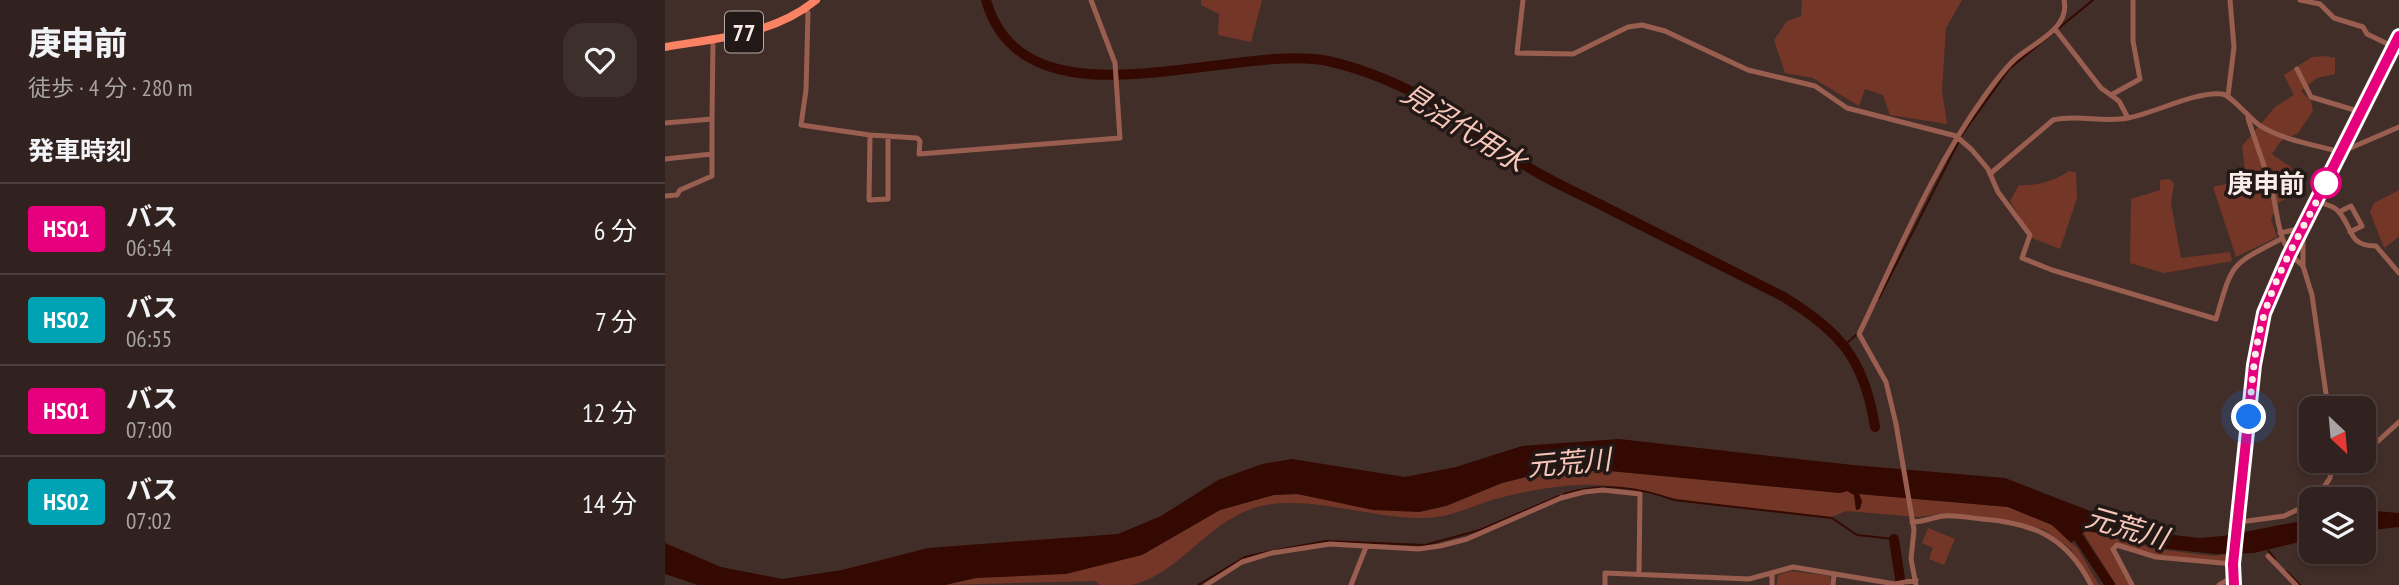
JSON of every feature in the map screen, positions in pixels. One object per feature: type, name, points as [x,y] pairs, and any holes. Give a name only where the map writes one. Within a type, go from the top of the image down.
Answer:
[{"type":"main road","name":"77","points":[[665,47],[764,29],[792,17],[816,0]]},
{"type":"main road","points":[[2234,581],[2257,342],[2271,295],[2399,36]]},
{"type":"street","points":[[805,8],[808,13],[806,90],[801,125],[870,135],[917,138],[920,141],[919,154],[1120,138],[1114,58],[1091,0]]},
{"type":"street","points":[[1523,0],[1517,53],[1573,54],[1628,27],[1649,25],[1692,42],[1748,70],[1815,86],[1847,108],[1956,136],[1972,150],[1990,174],[1998,192],[2030,235],[2022,258],[2052,270],[2217,319],[2233,267],[2281,236],[2301,231],[2303,266],[2312,295],[2326,396]]},
{"type":"street","points":[[1605,585],[1605,573],[1639,572],[1749,579],[1793,566],[1887,584],[1916,582],[1911,559],[1912,519],[1901,450],[1885,382],[1859,334],[1956,136],[2013,61],[2055,29],[2066,8],[2064,0]]},
{"type":"street","points":[[2111,96],[2140,79],[2133,41],[2133,0]]},
{"type":"street","points":[[2228,96],[2234,47],[2230,0]]},
{"type":"street","points":[[2300,0],[2320,4],[2335,18],[2363,27],[2367,34],[2393,47]]},
{"type":"street","points":[[2055,29],[2101,88],[2119,102],[2128,118]]},
{"type":"street","points":[[665,196],[677,195],[680,190],[712,176],[713,38]]},
{"type":"street","points":[[2297,69],[2311,97],[2361,112]]},
{"type":"street","points":[[1990,174],[2053,120],[2066,117],[2116,120],[2201,96],[2222,93],[2263,127],[2284,136],[2341,152],[2399,127]]},
{"type":"street","points":[[2247,116],[2272,188],[2281,236],[2289,255],[2303,266]]},
{"type":"street","points":[[665,122],[712,119]]},
{"type":"street","points":[[870,135],[869,200],[888,199],[888,137]]},
{"type":"street","points":[[665,159],[712,154]]},
{"type":"street","points":[[2317,202],[2339,212],[2362,246],[2376,246],[2399,273]]},
{"type":"street","points":[[2339,212],[2351,206],[2362,226],[2350,232]]},
{"type":"street","points":[[2377,442],[2399,422]]},
{"type":"street","points":[[1206,585],[1257,556],[1330,544],[1418,549],[1440,546],[1467,539],[1561,498],[1584,492],[1620,491],[1640,494],[1639,572]]},
{"type":"street","points":[[2239,524],[2284,516],[2299,509]]},
{"type":"street","points":[[1912,519],[1926,522],[1943,516],[2009,521],[2045,533],[2068,549],[2082,566],[2091,585]]},
{"type":"street","points":[[2132,585],[2113,548],[2116,545],[2156,557],[2234,562]]},
{"type":"street","points":[[1351,585],[1366,547]]},
{"type":"street","points":[[2268,556],[2296,585]]},
{"type":"street","points":[[1772,574],[1772,585]]},
{"type":"street","points":[[1833,585],[1834,574]]},
{"type":"street","points":[[2219,585],[2234,581]]},
{"type":"shaded area","points":[[1201,0],[1262,0],[1251,42],[1218,35],[1219,14],[1201,5]]},
{"type":"shaded area","points":[[1802,0],[1962,0],[1946,28],[1942,91],[1947,124],[1890,115],[1883,95],[1865,89],[1859,106],[1813,78],[1785,73],[1774,40],[1787,21],[1801,16]]},
{"type":"shaded area","points":[[2312,57],[2335,58],[2335,74],[2317,78],[2301,91],[2311,101],[2313,111],[2298,133],[2281,141],[2272,154],[2292,168],[2284,186],[2287,198],[2278,203],[2271,219],[2277,237],[2236,257],[2213,187],[2246,179],[2242,146],[2275,107],[2294,95],[2284,75]]},
{"type":"shaded area","points":[[2069,171],[2076,172],[2077,198],[2060,249],[2032,238],[2010,201],[2019,185],[2045,182]]},
{"type":"shaded area","points":[[2170,179],[2174,184],[2171,203],[2181,258],[2230,252],[2232,261],[2164,273],[2130,263],[2131,199],[2160,190],[2160,180]]},
{"type":"shaded area","points":[[2399,190],[2399,237],[2384,248],[2370,212],[2374,203]]},
{"type":"shaded area","points":[[1550,471],[1610,471],[1840,493],[1847,491],[1854,494],[1856,509],[1861,500],[1859,494],[2008,507],[2052,525],[2078,549],[2099,585],[2093,585],[2071,549],[2045,530],[2010,520],[1941,514],[1918,517],[1847,511],[1831,517],[1716,505],[1592,485],[1526,492],[1451,514],[1424,518],[1304,503],[1266,505],[1228,520],[1165,570],[1131,585],[1099,585],[1096,581],[945,585],[976,578],[1142,555],[1220,510],[1274,495],[1297,494],[1419,512],[1446,506],[1502,483]]},
{"type":"shaded area","points":[[1928,528],[1955,539],[1944,565],[1929,559],[1933,548],[1922,543]]},
{"type":"shaded area","points":[[2085,530],[2156,549],[2214,556],[2228,554],[2227,561],[2158,556],[2116,543],[2112,550],[2130,585],[2116,585],[2084,534]]},
{"type":"shaded area","points":[[1791,571],[1830,576],[1831,585],[1777,585],[1778,575]]},
{"type":"water","name":"元荒川","points":[[1619,439],[1853,465],[2005,478],[2090,511],[2158,533],[2199,538],[2299,521],[2299,542],[2254,553],[2215,554],[2158,548],[2116,535],[2085,531],[2071,543],[2052,525],[2008,507],[1859,494],[1862,501],[1860,509],[1856,510],[1854,495],[1847,491],[1840,493],[1610,471],[1550,471],[1502,483],[1446,506],[1419,512],[1373,510],[1297,494],[1274,495],[1220,510],[1142,555],[1066,574],[976,578],[945,585],[698,585],[665,574],[665,543],[721,567],[782,579],[842,570],[928,548],[1118,534],[1161,516],[1218,480],[1262,464],[1292,459],[1405,477],[1456,467],[1522,446]]},
{"type":"water","points":[[2376,511],[2399,513],[2399,527],[2376,530]]},
{"type":"waterway","name":"見沼代用水","points":[[986,0],[1008,41],[1042,64],[1085,74],[1135,74],[1287,58],[1328,61],[1358,69],[1418,95],[1445,110],[1538,173],[1784,297],[1804,310],[1847,350],[1864,383],[1875,427]]},
{"type":"waterway","points":[[1961,136],[2009,69],[2093,0]]},
{"type":"waterway","points":[[1879,298],[1959,141]]},
{"type":"waterway","name":"見沼代用水","points":[[1529,168],[1784,297],[1804,310],[1847,350],[1864,383],[1875,427]]},
{"type":"waterway","points":[[1845,345],[1858,333]]},
{"type":"waterway","name":"元荒川","points":[[1564,494],[1591,488],[1633,489],[1674,500],[1832,518],[1857,535],[1894,539]]},
{"type":"waterway","points":[[1277,550],[1326,541],[1425,545],[1480,530],[1559,496]]},
{"type":"waterway","name":"元荒川","points":[[2071,526],[2110,585]]},
{"type":"waterway","name":"見沼代用水","points":[[1894,539],[1901,585]]},
{"type":"waterway","points":[[2268,550],[2275,559]]},
{"type":"waterway","points":[[1198,585],[1245,557],[1271,551]]},
{"type":"waterway","points":[[2286,571],[2300,585]]},
{"type":"bus line","name":"HS01","points":[[2234,585],[2233,564],[2254,365],[2264,313],[2289,255],[2399,36]]},
{"type":"place","name":"庚申前","points":[[2326,183]]},
{"type":"route","points":[[2249,417],[2257,342],[2264,313],[2289,255],[2329,177],[2326,183]]}]
